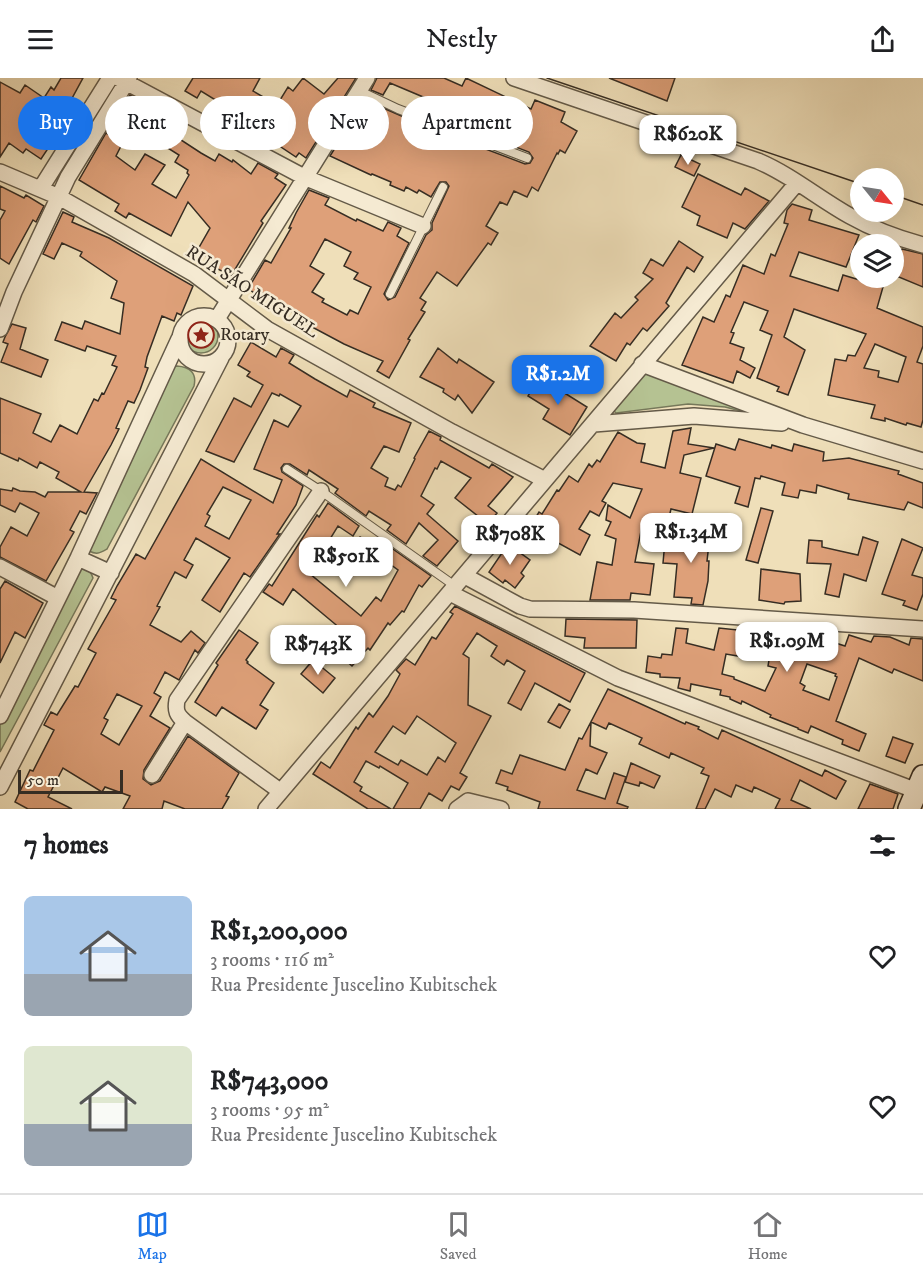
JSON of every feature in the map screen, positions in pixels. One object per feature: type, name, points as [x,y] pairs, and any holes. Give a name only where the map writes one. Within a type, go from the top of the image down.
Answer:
[{"type":"street","points":[[40,188],[110,78]]},
{"type":"street","points":[[514,78],[758,161],[781,171],[870,227],[923,245]]},
{"type":"street","points":[[0,328],[18,283],[68,177],[124,80],[304,177],[423,226]]},
{"type":"street","points":[[217,319],[363,85]]},
{"type":"street","name":"RUA SÃO MIGUEL","points":[[0,172],[59,197],[194,274],[267,329],[452,432],[545,480]]},
{"type":"street","points":[[266,809],[797,183]]},
{"type":"street","points":[[0,716],[78,558],[181,331],[192,318],[209,316],[217,319],[228,337],[225,352],[111,573],[4,769],[0,787]]},
{"type":"street","points":[[179,339],[183,354],[194,363],[208,364],[221,358]]},
{"type":"street","points":[[642,364],[803,424],[923,461]]},
{"type":"street","points":[[594,424],[694,416],[803,424]]},
{"type":"street","points":[[280,791],[185,722],[177,714],[177,700],[321,491]]},
{"type":"street","points":[[78,558],[111,573]]},
{"type":"street","points":[[0,567],[58,598]]},
{"type":"street","points":[[457,585],[520,606],[544,610],[634,610],[923,629]]},
{"type":"street","points":[[457,585],[534,634],[618,678],[916,792]]},
{"type":"street","points":[[534,634],[544,610]]},
{"type":"street","points":[[152,775],[185,722]]},
{"type":"street","points":[[457,809],[468,801],[501,809]]},
{"type":"lane","points":[[363,85],[398,109],[527,158]]},
{"type":"lane","points":[[390,294],[443,187]]},
{"type":"lane","points":[[287,469],[457,585]]},
{"type":"green space","points":[[201,319],[213,324],[218,336],[213,348],[201,353],[189,348],[184,336],[189,324]]},
{"type":"green space","points":[[177,366],[192,372],[194,386],[107,549],[98,553],[89,551],[172,367]]},
{"type":"green space","points":[[643,372],[777,420],[725,407],[688,404],[616,413],[612,409]]},
{"type":"green space","points":[[80,568],[88,571],[93,578],[0,752],[0,723]]},
{"type":"building","points":[[61,78],[83,78],[73,96],[45,96],[51,87],[54,90]]},
{"type":"building","points":[[193,78],[260,78],[253,91],[262,96],[209,96],[201,91],[197,98],[185,91]]},
{"type":"building","points":[[303,78],[324,94],[338,78],[356,78],[345,96],[308,96],[308,150],[311,150],[306,158],[299,153],[296,157],[286,150],[296,150],[296,96],[282,96],[288,87],[293,91]]},
{"type":"building","points":[[377,78],[444,78],[462,86],[466,78],[504,96],[421,96],[390,83],[383,95],[371,90]]},
{"type":"building","points":[[609,78],[675,78],[667,101]]},
{"type":"building","points":[[0,82],[20,93],[25,85],[41,96],[18,96],[18,149],[9,143],[0,157]]},
{"type":"building","points":[[535,100],[565,112],[561,122],[577,131],[565,153],[560,150],[557,153],[538,191],[532,187],[527,197],[514,191],[507,205],[500,202],[486,226],[498,233],[491,245],[488,243],[457,286],[437,272],[420,298],[426,302],[421,310],[425,312],[408,339],[410,340],[389,378],[377,371],[383,361],[344,344],[297,319],[299,316],[263,293],[261,297],[248,289],[265,260],[271,263],[309,190],[329,198],[325,205],[356,221],[357,219],[383,231],[388,222],[401,228],[397,236],[409,243],[384,294],[388,300],[395,297],[426,235],[432,230],[432,223],[449,186],[446,182],[440,182],[431,197],[419,190],[417,193],[406,187],[404,191],[390,185],[391,182],[330,156],[334,150],[389,150],[389,111],[401,116],[401,150],[488,150],[525,164],[530,163],[533,158],[529,152],[524,150],[533,150],[533,104]],"holes":[[[325,239],[351,252],[344,266],[358,273],[354,279],[371,287],[358,314],[350,310],[347,315],[322,302],[324,299],[312,292],[324,274],[310,266]]]},
{"type":"building","points":[[105,135],[105,150],[119,150],[116,156],[135,170],[145,154],[165,165],[152,184],[176,198],[189,175],[188,170],[175,162],[179,155],[171,150],[188,150],[188,145],[215,161],[219,154],[232,162],[233,160],[251,174],[258,163],[278,174],[275,178],[286,185],[261,221],[263,223],[231,276],[216,268],[219,263],[197,251],[210,228],[188,202],[171,236],[129,213],[126,218],[115,211],[119,204],[79,180]]},
{"type":"building","points":[[28,150],[47,150],[41,159]]},
{"type":"building","points":[[681,155],[700,164],[694,176],[675,167]]},
{"type":"building","points":[[698,174],[741,195],[745,188],[769,201],[745,229],[733,223],[727,238],[697,225],[700,216],[682,207]]},
{"type":"building","points":[[0,186],[24,198],[26,195],[44,206],[36,222],[33,220],[9,264],[0,258],[0,220],[5,211],[0,209]]},
{"type":"building","points":[[792,204],[812,210],[809,220],[856,234],[850,234],[850,257],[846,267],[799,252],[790,276],[838,291],[843,275],[850,277],[850,288],[883,288],[877,308],[923,327],[923,346],[917,362],[923,364],[921,427],[885,418],[885,421],[871,418],[875,405],[828,395],[835,359],[846,361],[848,355],[855,356],[866,334],[794,309],[784,337],[805,350],[788,395],[777,391],[779,387],[757,378],[772,335],[760,330],[768,311],[744,302],[731,332],[734,333],[730,343],[744,348],[740,360],[755,368],[750,378],[737,371],[733,383],[682,365],[703,317],[714,322],[726,295],[730,297],[743,265],[764,274],[771,254],[775,256],[788,224],[784,223],[787,210]],"holes":[[[875,344],[906,357],[898,382],[878,377],[879,371],[864,368]]]},
{"type":"building","points":[[63,212],[74,217],[72,222],[109,238],[193,286],[181,315],[177,313],[174,321],[162,316],[147,357],[145,367],[148,368],[140,390],[134,403],[128,401],[116,428],[119,429],[84,492],[97,493],[86,514],[80,511],[70,530],[74,532],[46,581],[0,557],[0,547],[11,527],[27,536],[39,513],[20,503],[15,512],[0,505],[0,489],[12,491],[13,488],[35,492],[45,497],[48,492],[81,492],[56,478],[59,472],[40,462],[37,468],[19,458],[18,461],[0,453],[0,398],[41,414],[33,433],[51,442],[60,425],[77,434],[94,399],[98,401],[102,393],[104,394],[117,367],[112,365],[116,356],[87,346],[85,351],[55,340],[62,322],[82,329],[85,321],[120,334],[124,303],[111,298],[117,281],[80,256],[82,252],[62,243],[54,259],[43,254]]},
{"type":"building","points":[[679,241],[703,257],[694,272],[687,267],[666,303],[669,306],[647,331],[643,328],[630,345],[627,343],[616,361],[590,346],[615,313],[621,318],[638,300],[635,297],[653,279],[643,273],[651,259],[663,266]]},
{"type":"building","points":[[904,249],[923,254],[923,287],[904,279]]},
{"type":"building","points":[[12,324],[26,328],[20,349],[48,360],[41,377],[1,362],[8,344],[3,342]]},
{"type":"building","points":[[251,342],[276,357],[281,348],[294,355],[289,363],[315,379],[347,397],[350,390],[375,403],[373,407],[411,423],[399,452],[384,446],[371,468],[388,478],[385,486],[395,490],[398,485],[401,487],[429,431],[441,437],[440,440],[489,468],[492,464],[513,477],[488,506],[497,513],[488,524],[455,498],[471,478],[441,461],[421,496],[434,505],[427,514],[458,541],[437,566],[423,556],[438,540],[419,523],[406,544],[387,530],[391,525],[369,511],[366,516],[335,493],[338,489],[309,470],[307,475],[290,464],[284,464],[281,468],[282,472],[303,486],[296,505],[277,534],[280,534],[250,577],[244,573],[220,612],[202,600],[230,558],[196,538],[184,560],[193,565],[186,578],[175,572],[150,625],[181,642],[191,631],[205,643],[198,653],[195,650],[179,680],[165,672],[154,693],[161,697],[150,716],[170,728],[144,770],[143,779],[151,785],[160,781],[188,736],[239,773],[226,796],[229,797],[222,809],[185,809],[164,801],[162,809],[123,809],[130,796],[105,787],[102,792],[63,768],[48,797],[72,809],[28,809],[15,802],[30,770],[33,771],[54,730],[44,725],[51,712],[57,715],[75,686],[78,687],[96,653],[88,649],[116,600],[111,598],[117,586],[136,554],[145,559],[201,459],[273,503],[282,480],[254,469],[274,420],[288,427],[301,406],[280,394],[279,396],[272,393],[234,462],[206,451],[234,398],[251,407],[263,385],[247,376],[250,372],[238,365]],"holes":[[[223,487],[251,500],[229,539],[205,526],[210,516],[207,514]],[[117,694],[142,706],[119,745],[101,734],[108,720],[104,718]]]},
{"type":"building","points":[[438,348],[457,363],[459,359],[494,382],[472,413],[458,395],[455,400],[443,392],[444,389],[420,377]]},
{"type":"building","points":[[539,377],[587,407],[570,435],[543,419],[549,409],[528,396]]},
{"type":"building","points":[[691,428],[688,444],[714,448],[684,455],[680,473],[701,478],[692,514],[671,509],[667,526],[643,521],[635,562],[654,564],[650,595],[631,593],[630,600],[590,600],[597,562],[612,565],[616,539],[605,535],[611,522],[606,520],[608,505],[630,518],[642,489],[613,483],[602,501],[606,503],[599,516],[590,511],[579,529],[590,535],[580,555],[549,538],[552,532],[533,522],[539,512],[542,514],[569,476],[578,482],[589,464],[592,467],[597,460],[600,462],[618,432],[637,443],[645,444],[641,462],[665,468],[673,431]]},
{"type":"building","points":[[739,439],[792,451],[794,444],[824,452],[823,461],[849,458],[899,471],[898,474],[923,483],[923,508],[908,502],[904,510],[848,499],[849,494],[817,485],[816,493],[800,490],[798,498],[782,495],[785,483],[761,476],[760,479],[755,478],[748,507],[735,503],[740,487],[706,476],[716,444],[735,450]]},
{"type":"building","points":[[328,503],[359,526],[353,536],[338,526],[309,573],[361,616],[376,597],[381,601],[398,570],[372,551],[380,540],[431,576],[422,587],[419,585],[404,612],[402,611],[390,625],[388,623],[370,650],[368,648],[352,666],[328,645],[341,629],[293,589],[283,605],[263,592],[269,584],[272,586],[317,515],[319,517]]},
{"type":"building","points":[[761,508],[773,511],[758,563],[746,560]]},
{"type":"building","points":[[693,522],[711,526],[707,561],[709,561],[708,581],[703,605],[691,604],[692,598],[674,597],[677,564],[663,563],[665,541],[688,543]]},
{"type":"building","points":[[360,537],[370,543],[361,557],[351,551]]},
{"type":"building","points":[[863,537],[878,542],[866,581],[844,574],[839,597],[825,594],[831,564],[807,563],[809,540],[822,541],[822,547],[858,555]]},
{"type":"building","points":[[902,539],[923,548],[912,575],[923,578],[923,594],[917,610],[903,605],[905,601],[882,594]]},
{"type":"building","points":[[508,544],[530,560],[521,573],[524,576],[515,588],[505,580],[503,583],[489,572]]},
{"type":"building","points":[[761,569],[800,574],[801,601],[784,604],[759,600]]},
{"type":"building","points":[[5,581],[43,603],[25,638],[15,632],[0,663],[0,589]]},
{"type":"building","points":[[455,606],[585,673],[570,702],[535,683],[521,710],[508,703],[525,671],[507,660],[504,665],[491,656],[497,646],[477,633],[463,654],[469,658],[468,705],[491,716],[460,773],[467,777],[459,790],[451,786],[442,801],[429,793],[420,809],[393,809],[408,783],[380,766],[379,768],[366,761],[354,782],[362,787],[360,791],[391,809],[368,809],[313,774],[321,762],[330,768],[356,727],[358,729],[369,713],[373,717],[388,696],[400,674],[396,670],[406,659],[415,665],[432,637],[436,639],[453,614],[450,612]],"holes":[[[417,716],[456,743],[445,762],[438,757],[427,775],[401,760],[398,765],[375,752],[393,726],[405,734]]]},
{"type":"building","points":[[566,619],[637,620],[636,648],[584,648],[585,638],[565,636]]},
{"type":"building","points":[[676,628],[688,629],[686,643],[714,650],[719,628],[775,634],[776,629],[780,629],[799,634],[798,636],[821,644],[823,639],[845,646],[849,635],[871,642],[874,636],[890,637],[909,645],[911,638],[923,639],[923,681],[894,669],[892,673],[859,658],[836,721],[866,734],[859,751],[842,744],[843,740],[811,726],[808,733],[770,717],[771,715],[742,701],[741,704],[730,697],[720,695],[721,690],[691,684],[690,691],[678,688],[680,678],[660,677],[660,674],[646,672],[648,656],[661,658],[662,654],[672,655]],"holes":[[[738,653],[769,660],[768,666],[776,668],[765,691],[722,674],[726,654],[738,656]],[[807,664],[836,674],[829,700],[803,690],[805,686],[800,683]]]},
{"type":"building","points":[[239,630],[258,643],[246,660],[247,663],[274,683],[260,705],[268,710],[256,729],[222,707],[216,716],[195,702],[218,665],[216,663]]},
{"type":"building","points":[[313,660],[335,678],[323,693],[301,674]]},
{"type":"building","points":[[608,689],[685,724],[686,722],[699,727],[698,729],[718,739],[722,730],[822,776],[825,770],[846,781],[836,799],[800,780],[791,800],[811,809],[775,809],[780,799],[754,787],[752,792],[736,785],[731,797],[715,789],[705,809],[696,809],[709,776],[701,773],[704,768],[671,753],[669,758],[639,744],[642,738],[609,723],[606,729],[591,722],[590,746],[607,753],[597,774],[586,769],[577,790],[605,799],[614,773],[626,777],[617,803],[628,807],[627,809],[538,809],[540,802],[507,790],[508,787],[496,783],[501,770],[512,774],[520,755],[565,770],[579,738],[582,739]]},
{"type":"building","points":[[559,704],[570,710],[560,728],[548,722]]},
{"type":"building","points":[[893,737],[913,744],[905,763],[886,756]]},
{"type":"building","points":[[631,763],[660,776],[654,788],[640,782],[639,786],[625,782]]},
{"type":"building","points":[[870,784],[898,794],[893,809],[858,809]]},
{"type":"tram line","points":[[547,78],[850,180]]},
{"type":"tram line","points":[[904,198],[923,205]]},
{"type":"place","name":"Rotary","points":[[201,335]]}]
